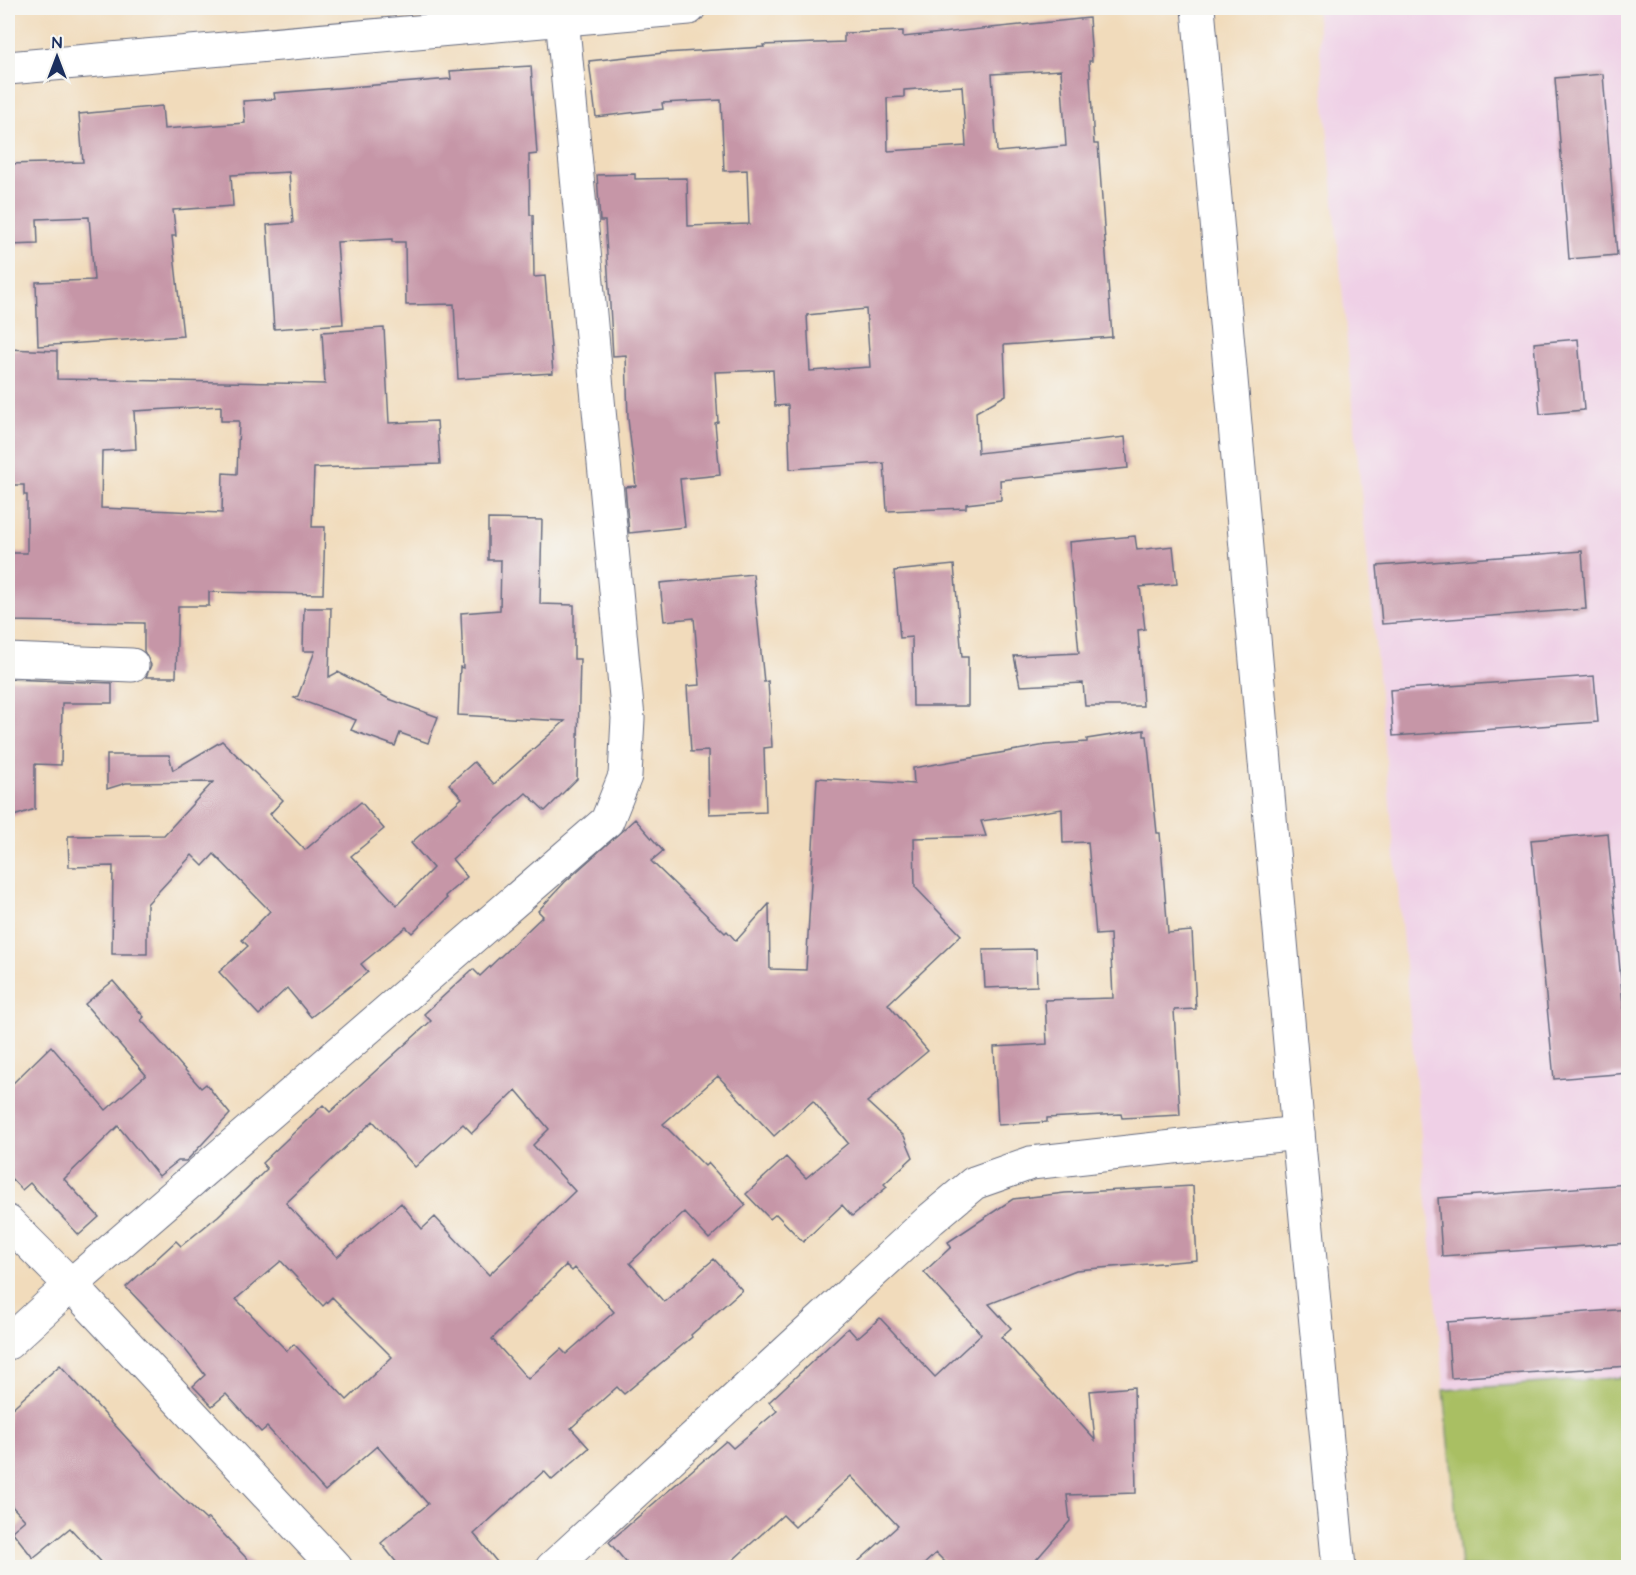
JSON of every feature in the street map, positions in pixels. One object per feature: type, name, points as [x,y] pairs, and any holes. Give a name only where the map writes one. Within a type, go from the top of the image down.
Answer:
[{"type":"street","points":[[8,68],[562,17],[689,8]]},
{"type":"street","points":[[1198,8],[1339,1568]]},
{"type":"street","points":[[8,1343],[71,1284],[607,821],[625,777],[628,718],[562,17]]},
{"type":"street","points":[[8,660],[132,665]]},
{"type":"street","points":[[552,1568],[931,1219],[974,1183],[1031,1163],[1298,1133]]},
{"type":"street","points":[[8,1222],[71,1284],[336,1568]]},
{"type":"shaded area","points":[[1316,8],[1628,8],[1628,1567],[1461,1567]]},
{"type":"green space","points":[[1628,1377],[1628,1567],[1461,1567],[1444,1390]]},
{"type":"building","points":[[1089,18],[1094,144],[1098,144],[1112,337],[1004,345],[1006,395],[976,412],[978,453],[1125,437],[1128,468],[1000,480],[1001,500],[966,504],[966,508],[887,511],[884,463],[790,469],[788,405],[775,406],[773,370],[715,372],[718,422],[715,423],[720,475],[680,479],[685,527],[629,533],[625,487],[636,486],[628,419],[626,355],[613,356],[605,221],[600,221],[597,175],[635,174],[635,179],[687,178],[688,226],[749,224],[747,170],[724,171],[721,100],[662,103],[663,109],[596,117],[589,61],[664,53],[764,47],[763,45],[844,42],[844,33],[903,31],[903,37]],"holes":[[[1061,70],[1066,146],[997,152],[992,74]],[[962,86],[966,146],[888,151],[887,98],[904,97],[904,90]],[[866,309],[870,367],[810,371],[807,315]]]},
{"type":"building","points":[[531,66],[537,154],[529,155],[534,277],[545,276],[553,373],[458,379],[454,304],[406,305],[405,242],[392,242],[392,239],[337,242],[343,324],[274,329],[267,225],[293,223],[289,172],[231,175],[233,206],[173,210],[176,236],[172,236],[183,336],[38,346],[36,282],[94,280],[89,217],[37,219],[38,244],[8,245],[8,164],[83,162],[79,114],[162,106],[164,129],[245,123],[243,101],[275,99],[274,93],[451,79],[450,71]]},
{"type":"building","points":[[1603,74],[1617,255],[1569,259],[1555,78]]},
{"type":"building","points":[[384,328],[389,423],[437,421],[440,464],[314,468],[312,527],[325,527],[323,594],[209,592],[209,606],[178,606],[176,677],[146,677],[151,665],[144,651],[144,623],[8,621],[8,553],[27,553],[27,495],[24,495],[24,485],[8,485],[8,349],[57,351],[57,379],[325,384],[322,332]],"holes":[[[221,406],[221,421],[239,421],[237,474],[223,473],[222,513],[101,508],[102,451],[136,449],[134,411]]]},
{"type":"building","points":[[1578,339],[1584,410],[1540,414],[1534,343]]},
{"type":"building","points":[[488,519],[542,520],[540,604],[574,605],[574,659],[580,659],[577,779],[545,811],[526,793],[452,859],[467,877],[445,896],[447,898],[412,933],[406,927],[361,964],[368,972],[311,1017],[287,988],[259,1015],[219,972],[248,946],[242,940],[270,911],[214,854],[203,866],[192,855],[147,904],[147,954],[112,954],[113,866],[69,867],[68,836],[164,835],[213,782],[126,783],[107,789],[107,755],[169,755],[173,770],[222,741],[283,800],[270,814],[305,850],[361,802],[384,829],[351,856],[397,905],[433,868],[411,843],[462,798],[449,784],[474,762],[494,784],[565,721],[458,715],[460,667],[463,668],[461,613],[500,610],[501,560],[488,560]]},
{"type":"building","points":[[1135,536],[1137,550],[1173,546],[1177,584],[1140,587],[1145,629],[1138,630],[1143,706],[1085,706],[1083,683],[1020,686],[1014,656],[1079,653],[1069,542]]},
{"type":"building","points":[[1582,551],[1586,609],[1382,624],[1377,566]]},
{"type":"building","points":[[954,565],[962,657],[968,657],[968,706],[913,706],[912,637],[900,638],[894,571]]},
{"type":"building","points":[[753,574],[764,682],[768,681],[772,747],[764,748],[766,812],[709,814],[708,751],[691,752],[687,686],[700,685],[694,618],[664,621],[660,583]]},
{"type":"building","points":[[304,608],[331,608],[329,677],[338,672],[389,699],[438,717],[428,743],[400,733],[395,746],[351,730],[356,720],[294,698],[298,696],[315,651],[303,651]]},
{"type":"building","points":[[1594,676],[1598,722],[1393,736],[1390,690]]},
{"type":"building","points":[[8,679],[112,683],[112,703],[62,703],[61,765],[35,764],[35,809],[8,818]]},
{"type":"building","points":[[1144,730],[1144,736],[1147,736],[1157,833],[1160,833],[1168,933],[1192,931],[1196,1009],[1174,1010],[1180,1115],[1122,1118],[1121,1114],[1047,1118],[1047,1122],[998,1125],[994,1047],[1047,1044],[1045,1000],[1113,998],[1110,934],[1096,935],[1088,842],[1063,843],[1062,809],[981,821],[986,836],[914,838],[915,887],[961,935],[888,1004],[928,1051],[867,1102],[904,1136],[913,1157],[884,1184],[887,1187],[852,1216],[842,1205],[803,1242],[776,1214],[770,1219],[746,1194],[786,1157],[806,1178],[848,1143],[813,1101],[774,1136],[718,1076],[663,1124],[705,1166],[708,1163],[746,1205],[709,1239],[684,1212],[630,1263],[664,1302],[714,1259],[742,1290],[691,1335],[692,1337],[624,1394],[617,1387],[571,1428],[589,1448],[552,1480],[544,1471],[474,1534],[502,1568],[401,1568],[381,1543],[428,1504],[377,1446],[325,1491],[267,1427],[261,1432],[226,1394],[212,1406],[193,1386],[205,1375],[184,1348],[126,1287],[176,1241],[181,1246],[218,1216],[267,1169],[262,1163],[323,1105],[330,1112],[431,1021],[424,1014],[473,969],[480,976],[543,916],[538,911],[565,882],[635,819],[663,851],[651,861],[725,933],[727,931],[736,941],[769,904],[770,969],[806,970],[817,778],[914,784],[913,768],[1046,745],[1087,742],[1087,739]],"holes":[[[516,1090],[549,1129],[533,1145],[575,1191],[489,1275],[435,1217],[422,1229],[401,1203],[337,1257],[286,1203],[373,1121],[415,1167],[463,1124],[472,1133]],[[281,1261],[323,1306],[332,1297],[392,1357],[347,1400],[294,1344],[287,1351],[236,1299]],[[566,1265],[572,1271],[575,1268],[614,1312],[566,1354],[561,1349],[528,1379],[492,1339]]]},
{"type":"building","points":[[1608,833],[1629,1073],[1554,1079],[1531,840]]},
{"type":"building","points":[[1036,949],[1037,986],[985,988],[983,950]]},
{"type":"building","points":[[113,981],[144,1017],[141,1020],[201,1088],[206,1084],[230,1114],[186,1161],[178,1161],[159,1176],[118,1126],[64,1179],[99,1217],[79,1235],[30,1183],[22,1190],[8,1175],[8,1088],[51,1046],[106,1110],[146,1075],[85,1004]]},
{"type":"building","points":[[1629,1184],[1629,1243],[1442,1256],[1438,1198]]},
{"type":"building","points":[[1193,1186],[1197,1260],[1076,1270],[989,1304],[1011,1328],[1001,1337],[1095,1440],[1090,1391],[1134,1387],[1136,1493],[1067,1495],[1070,1521],[1029,1568],[951,1568],[936,1553],[920,1568],[851,1568],[898,1526],[851,1476],[795,1527],[783,1515],[724,1568],[631,1568],[609,1542],[726,1441],[733,1448],[777,1411],[769,1402],[848,1328],[857,1338],[880,1318],[935,1377],[981,1334],[924,1272],[951,1247],[948,1242],[1013,1199],[1065,1193]]},
{"type":"building","points":[[1629,1309],[1629,1366],[1451,1378],[1447,1322]]},
{"type":"building","points":[[60,1365],[174,1490],[206,1520],[208,1518],[256,1568],[106,1567],[70,1528],[33,1558],[12,1531],[25,1520],[8,1502],[8,1412]]}]
